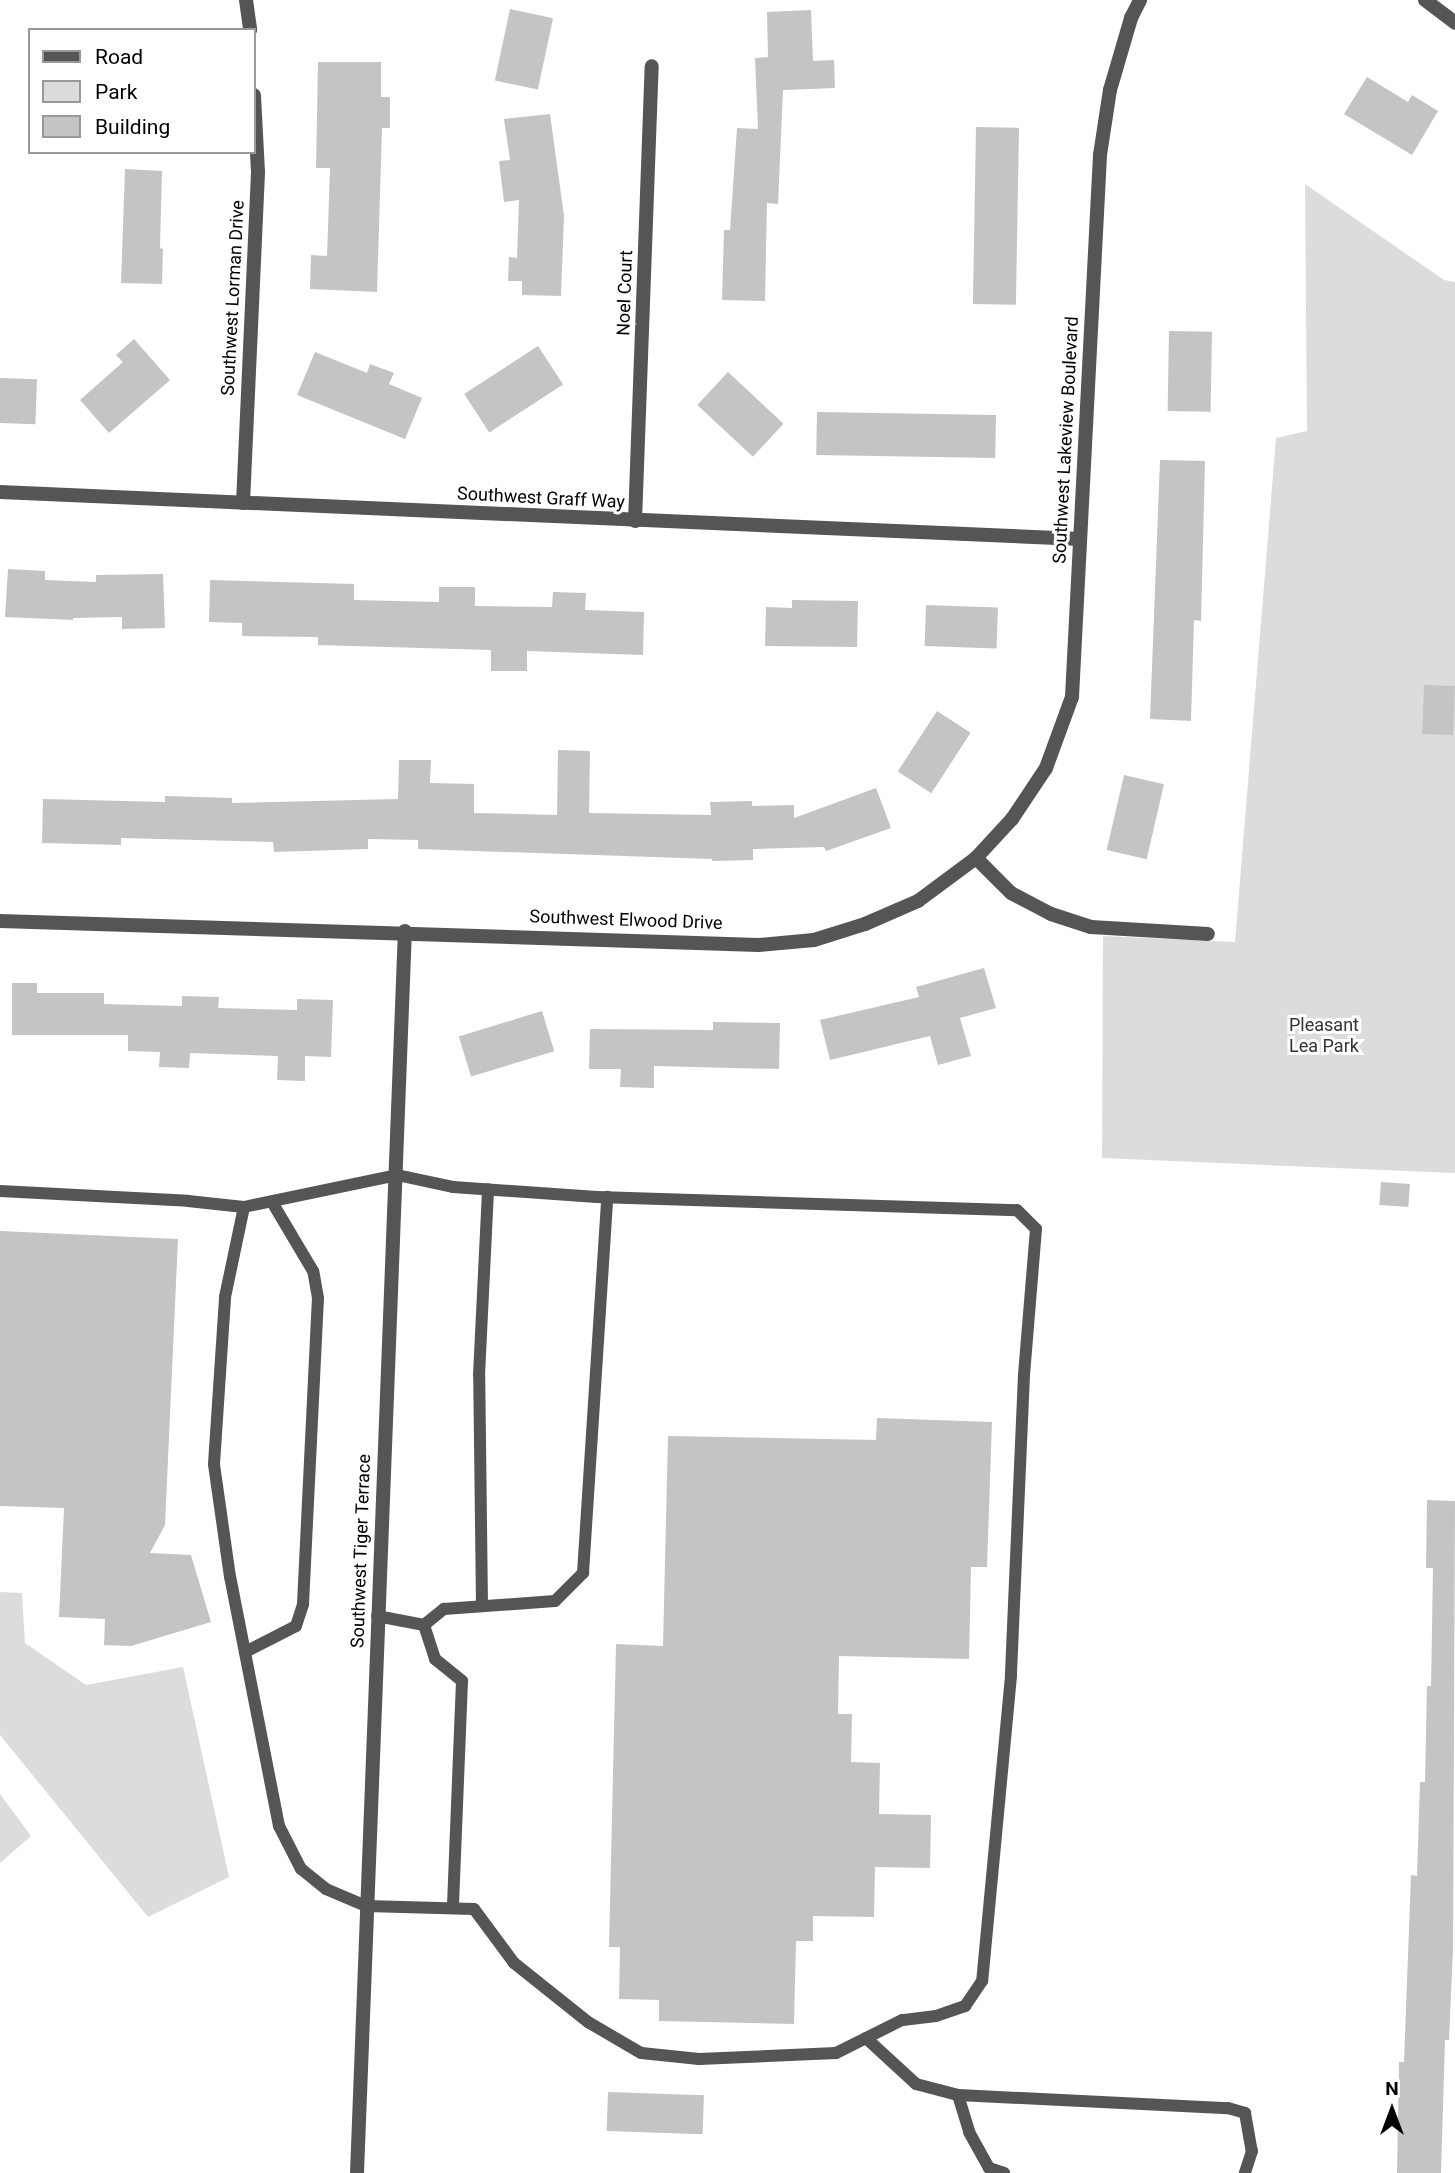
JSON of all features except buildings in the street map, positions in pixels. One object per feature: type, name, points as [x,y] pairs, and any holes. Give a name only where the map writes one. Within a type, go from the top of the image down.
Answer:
[{"type":"street","points":[[246,0],[250,28]]},
{"type":"street","name":"Southwest Lakeview Boulevard","points":[[976,858],[1012,819],[1046,768],[1072,697],[1100,155],[1110,90],[1131,18],[1140,0]]},
{"type":"street","points":[[1425,0],[1455,23]]},
{"type":"street","name":"Noel Court","points":[[635,521],[652,65]]},
{"type":"street","name":"Southwest Lorman Drive","points":[[243,503],[258,172],[256,134]]},
{"type":"street","name":"Southwest Graff Way","points":[[0,492],[1080,539]]},
{"type":"street","points":[[976,858],[1011,893],[1051,914],[1081,924],[1115,929],[1208,934]]},
{"type":"street","name":"Southwest Elwood Drive","points":[[0,920],[405,931],[759,945],[814,940],[865,924],[919,901],[976,858]]},
{"type":"street","name":"Southwest Tiger Terrace","points":[[357,2173],[405,931]]},
{"type":"lane","points":[[0,1191],[188,1200],[244,1208],[397,1175],[453,1187],[607,1197],[1017,1210],[1036,1228],[1024,1375],[1011,1676],[982,1981],[965,2006],[936,2016],[902,2020],[836,2053],[699,2059],[641,2053],[588,2022],[514,1963],[474,1909],[366,1906],[326,1889],[301,1869],[279,1826],[230,1577],[214,1464],[225,1297],[244,1208]]},
{"type":"lane","points":[[482,1605],[480,1375],[488,1189]]},
{"type":"lane","points":[[377,1616],[424,1625],[444,1609],[555,1601],[583,1573],[607,1197]]},
{"type":"lane","points":[[245,1652],[296,1626],[303,1604],[318,1298],[313,1271],[272,1202]]},
{"type":"lane","points":[[424,1625],[435,1659],[462,1682],[453,1908]]},
{"type":"lane","points":[[866,2038],[916,2084],[958,2095],[1228,2108],[1245,2113],[1251,2133],[1252,2151],[1245,2173]]},
{"type":"lane","points":[[958,2095],[970,2132],[989,2168],[1004,2173]]},
{"type":"green space","name":"Pleasant Lea Park","points":[[1305,184],[1444,280],[1455,282],[1455,1173],[1102,1158],[1103,936],[1235,942],[1276,438],[1307,431]]},
{"type":"green space","points":[[0,1592],[22,1593],[25,1643],[86,1685],[183,1667],[229,1877],[148,1917],[0,1735]]},
{"type":"green space","points":[[0,1794],[31,1836],[0,1863]]}]
